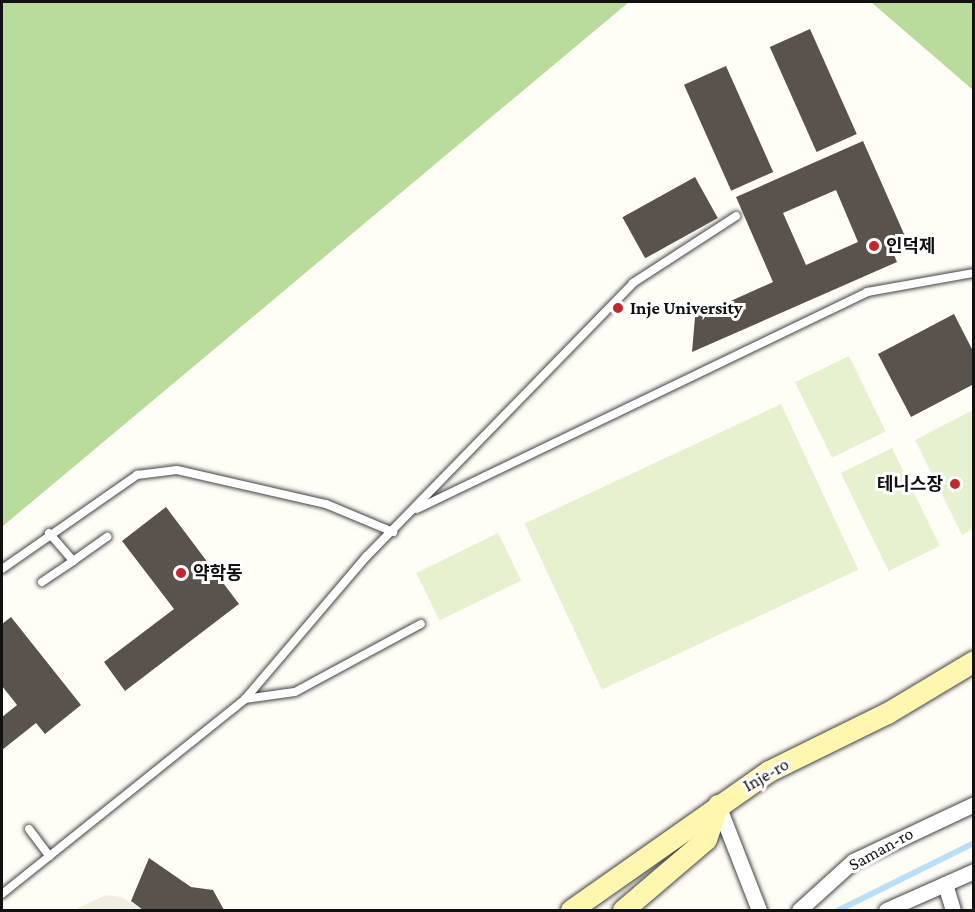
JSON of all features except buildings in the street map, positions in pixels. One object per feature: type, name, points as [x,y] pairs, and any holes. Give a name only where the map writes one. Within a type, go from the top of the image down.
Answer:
[{"type":"main road","name":"Inje-ro","points":[[573,910],[769,771],[887,714],[974,661]]},
{"type":"main road","points":[[623,910],[706,839],[718,806]]},
{"type":"street","name":"Saman-ro","points":[[799,910],[853,861],[974,804]]},
{"type":"street","points":[[718,806],[759,910]]},
{"type":"street","points":[[886,910],[974,871]]},
{"type":"street","points":[[945,884],[954,910]]},
{"type":"lane","points":[[2,894],[244,699],[393,532],[633,283],[736,216]]},
{"type":"lane","points":[[413,511],[867,292],[974,273]]},
{"type":"lane","points":[[2,568],[49,533],[137,475],[177,470],[326,504],[393,532]]},
{"type":"lane","points":[[49,533],[73,561]]},
{"type":"lane","points":[[42,582],[107,537]]},
{"type":"lane","points":[[244,699],[295,692],[421,624]]},
{"type":"lane","points":[[29,829],[49,856]]},
{"type":"green space","points":[[2,2],[629,2],[3,526]]},
{"type":"green space","points":[[871,2],[973,2],[973,90]]},
{"type":"green space","points":[[849,356],[886,431],[832,458],[795,382]]},
{"type":"green space","points":[[781,404],[858,570],[602,689],[525,524]]},
{"type":"green space","name":"테니스장","points":[[973,410],[973,529],[962,535],[915,440]]},
{"type":"green space","points":[[892,448],[940,546],[889,571],[841,473]]},
{"type":"green space","points":[[498,533],[521,581],[439,621],[416,573]]},
{"type":"shaded area","points":[[106,895],[122,897],[143,910],[74,910]]},
{"type":"waterway","points":[[839,910],[974,843]]},
{"type":"place","name":"인덕제","points":[[874,246]]},
{"type":"place","name":"Inje University","points":[[618,308]]},
{"type":"place","name":"테니스장","points":[[955,484]]},
{"type":"place","name":"약학동","points":[[181,573]]}]
